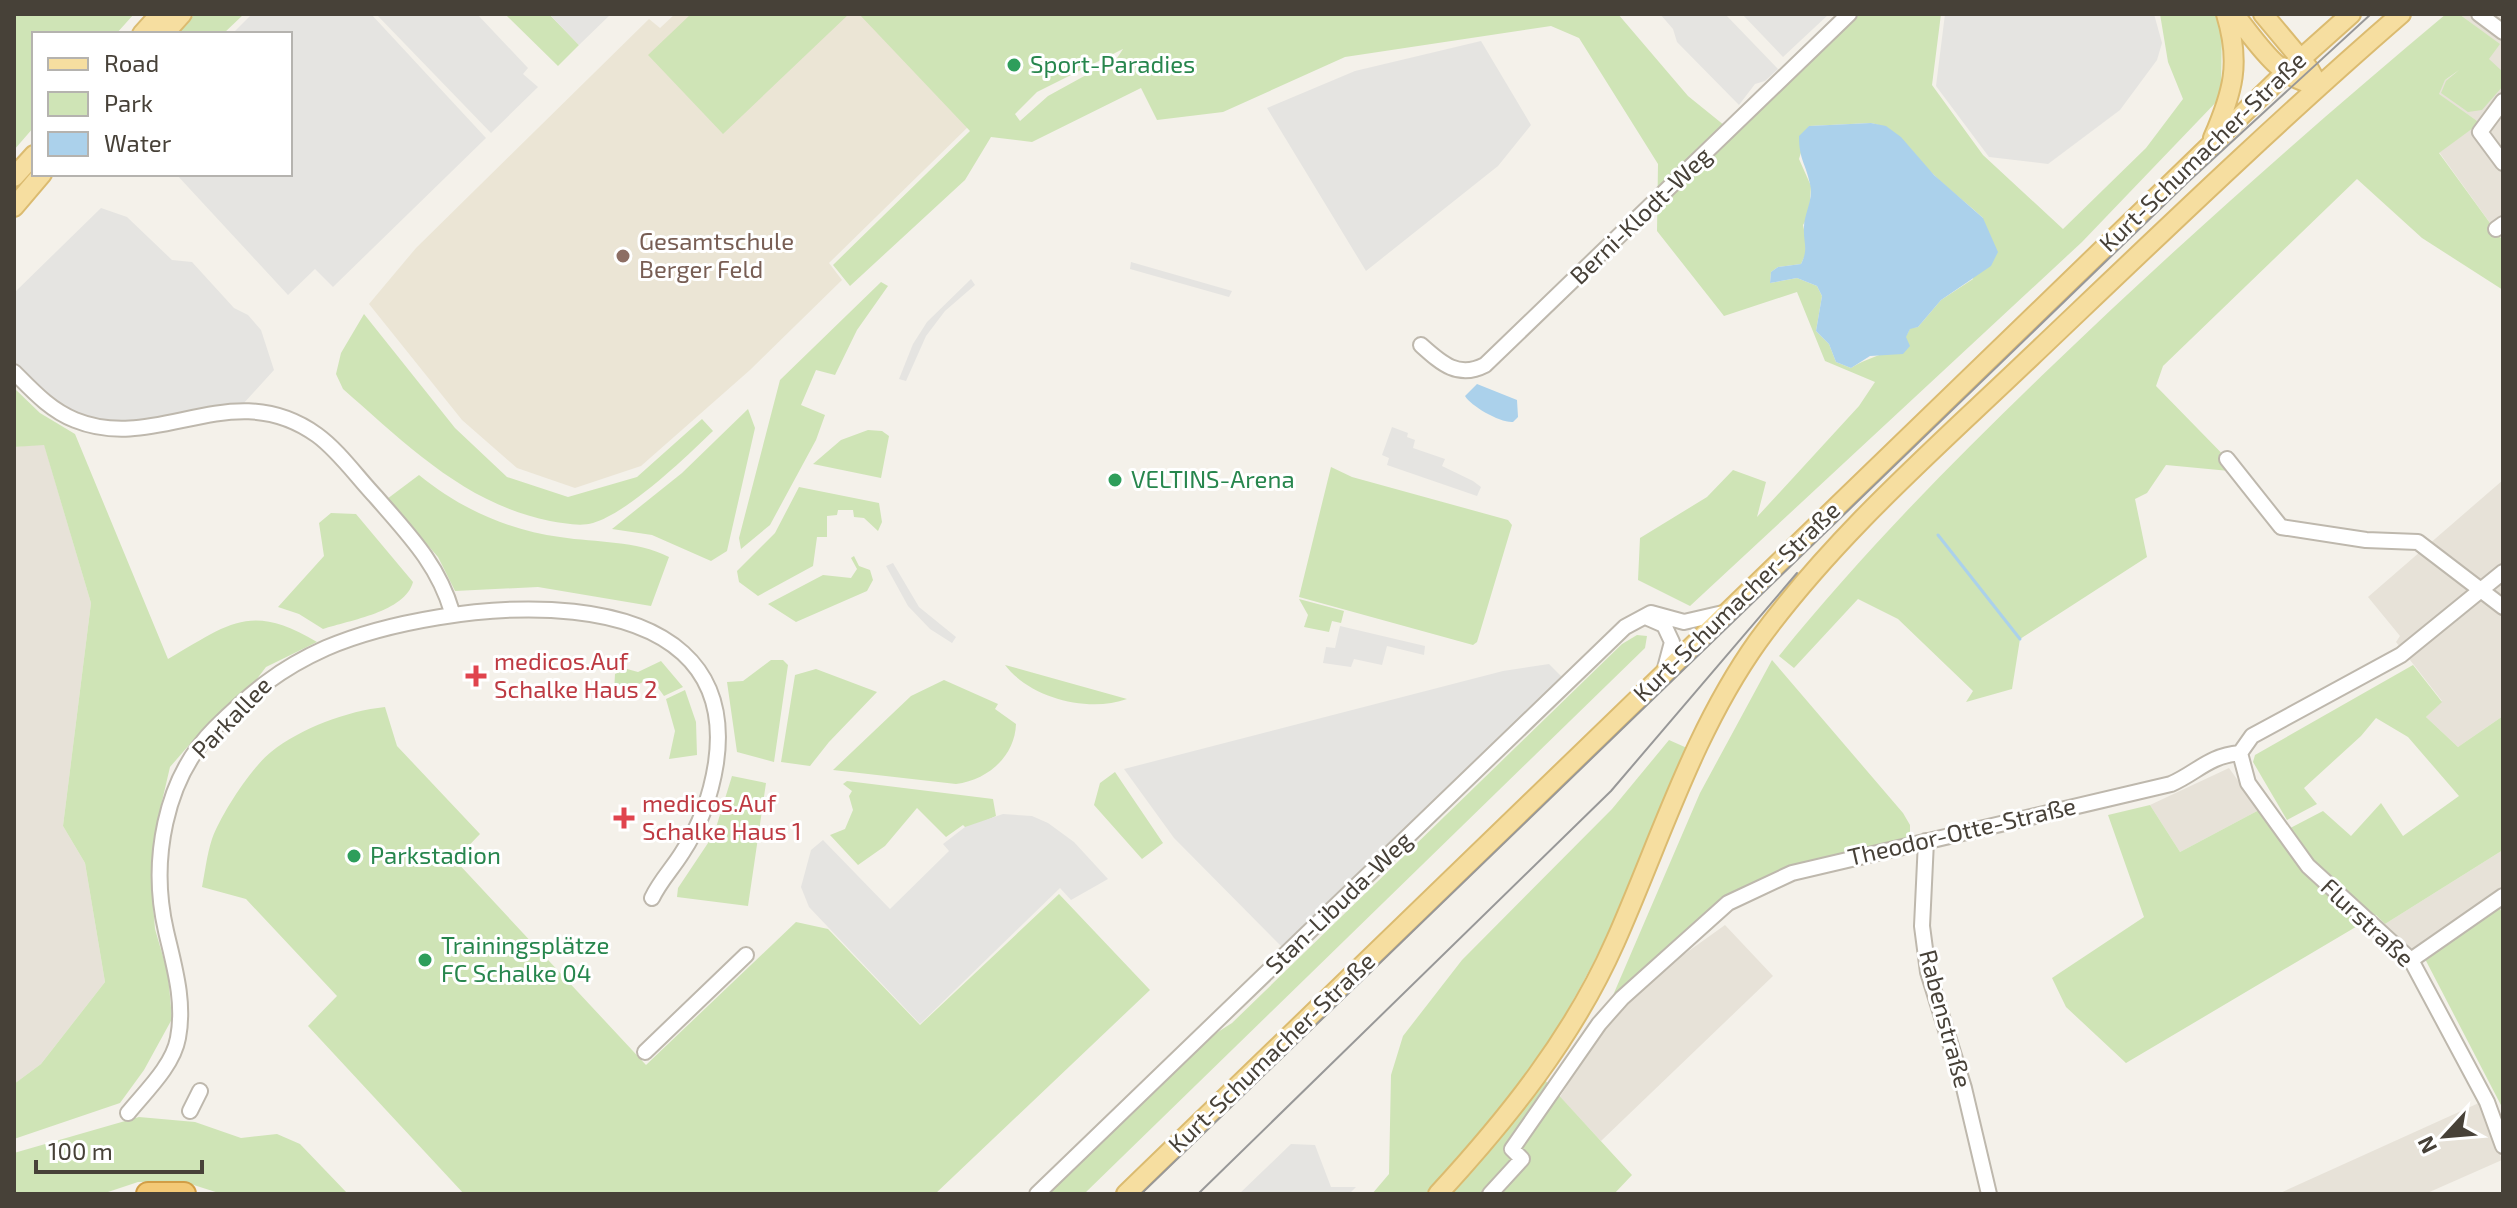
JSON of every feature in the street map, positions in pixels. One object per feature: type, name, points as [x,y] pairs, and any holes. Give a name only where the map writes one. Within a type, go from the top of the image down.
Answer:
[{"type":"highway","points":[[148,1194],[184,1194]]},
{"type":"main road","points":[[144,32],[160,14]]},
{"type":"main road","points":[[166,32],[182,14]]},
{"type":"main road","points":[[2211,145],[2234,85],[2234,39],[2226,14]]},
{"type":"main road","points":[[2234,14],[2285,73],[2301,83],[2318,85]]},
{"type":"main road","points":[[2263,14],[2301,58],[2318,85]]},
{"type":"main road","name":"Kurt-Schumacher-Straße","points":[[1126,1194],[2285,73],[2351,14]]},
{"type":"main road","name":"Kurt-Schumacher-Straße","points":[[1438,1194],[1522,1098],[1569,1029],[1615,944],[1692,759],[1724,696],[1758,642],[1842,540],[2318,85],[2401,14]]},
{"type":"main road","points":[[14,177],[32,157]]},
{"type":"main road","points":[[14,207],[40,176]]},
{"type":"street","name":"Berni-Klodt-Weg","points":[[1421,345],[1454,370],[1465,372],[1485,365],[1849,14]]},
{"type":"street","points":[[2479,14],[2503,32]]},
{"type":"street","points":[[2503,101],[2480,132],[2503,163]]},
{"type":"street","points":[[14,372],[46,405],[76,421],[106,428],[136,430],[224,410],[281,417],[316,435],[431,560],[452,612]]},
{"type":"street","points":[[2227,459],[2281,527],[2366,540],[2418,542],[2503,607]]},
{"type":"street","name":"Theodor-Otte-Straße","points":[[1490,1194],[1522,1159],[1512,1149],[1599,1024],[1644,977],[1728,903],[1783,875],[2171,784],[2217,755],[2240,753],[2252,736],[2401,655],[2503,572]]},
{"type":"street","name":"Parkallee","points":[[128,1113],[158,1076],[178,1041],[177,973],[165,928],[160,851],[178,781],[194,753],[271,676],[329,647],[371,631],[452,612],[540,608],[613,619],[658,636],[694,669],[713,711],[716,761],[700,822],[652,898]]},
{"type":"street","points":[[1643,617],[1651,613],[1693,622],[1727,612]]},
{"type":"street","points":[[1643,617],[1664,625],[1672,642],[1662,676]]},
{"type":"street","name":"Stan-Libuda-Weg","points":[[1037,1194],[1625,627],[1643,617]]},
{"type":"street","name":"Flurstraße","points":[[2240,753],[2248,783],[2308,866],[2411,960],[2487,1102],[2503,1146]]},
{"type":"street","name":"Rabenstraße","points":[[1926,841],[1922,926],[1928,972],[1964,1088],[1989,1194]]},
{"type":"street","points":[[2411,960],[2503,896]]},
{"type":"street","points":[[645,1052],[746,955]]},
{"type":"street","points":[[190,1111],[200,1091]]},
{"type":"shaded area","points":[[252,14],[371,14],[486,138],[333,287],[315,269],[288,295],[178,176],[292,176],[292,32],[234,32]]},
{"type":"shaded area","points":[[376,14],[477,14],[528,68],[523,74],[538,87],[491,133]]},
{"type":"shaded area","points":[[549,14],[611,14],[579,45]]},
{"type":"shaded area","name":"Gesamtschule Berger Feld","points":[[675,14],[868,14],[972,123],[829,263],[842,280],[750,370],[641,466],[575,488],[517,468],[462,420],[369,304],[416,248],[649,19],[660,28]]},
{"type":"shaded area","points":[[1660,14],[1725,14],[1778,69],[1765,81],[1755,84],[1739,105],[1677,42],[1673,29]]},
{"type":"shaded area","points":[[1742,14],[1829,14],[1783,57]]},
{"type":"shaded area","points":[[1945,14],[2154,14],[2162,43],[2157,60],[2120,110],[2048,164],[1989,157],[1936,86]]},
{"type":"shaded area","points":[[2459,14],[2503,14],[2503,241],[2439,152],[2480,123],[2438,94],[2445,80],[2499,44]]},
{"type":"shaded area","points":[[1481,41],[1531,125],[1498,166],[1366,271],[1267,108],[1355,71]]},
{"type":"shaded area","points":[[101,208],[127,217],[172,260],[192,262],[234,308],[248,315],[261,330],[274,370],[243,404],[136,425],[85,419],[51,400],[14,364],[14,293]]},
{"type":"shaded area","points":[[1131,262],[1232,291],[1229,297],[1130,269]]},
{"type":"shaded area","points":[[971,279],[975,285],[945,311],[926,336],[906,381],[899,379],[913,344],[927,322]]},
{"type":"shaded area","points":[[1392,427],[1408,433],[1407,437],[1415,440],[1413,448],[1445,459],[1442,466],[1481,487],[1477,496],[1387,465],[1389,458],[1382,455]]},
{"type":"shaded area","points":[[44,444],[91,603],[63,826],[85,863],[105,982],[41,1064],[14,1084],[14,447]]},
{"type":"shaded area","points":[[2503,480],[2503,716],[2458,747],[2426,717],[2442,701],[2396,642],[2400,636],[2368,597]]},
{"type":"shaded area","points":[[893,563],[919,607],[956,637],[952,643],[930,629],[908,606],[886,566]]},
{"type":"shaded area","points":[[1340,626],[1425,646],[1424,655],[1387,646],[1382,665],[1354,659],[1351,667],[1323,663],[1326,647],[1335,648]]},
{"type":"shaded area","points":[[1549,664],[1562,677],[1282,947],[1174,838],[1124,769],[1503,671]]},
{"type":"shaded area","points":[[2229,768],[2259,810],[2180,852],[2150,805]]},
{"type":"shaded area","points":[[1003,814],[1032,816],[1048,823],[1074,842],[1108,879],[1071,900],[1060,888],[920,1024],[809,907],[801,887],[811,850],[823,840],[890,909],[949,851],[943,844],[965,827]]},
{"type":"shaded area","points":[[2503,850],[2503,914],[2500,909],[2416,952],[2385,924]]},
{"type":"shaded area","points":[[1725,925],[1773,976],[1601,1141],[1560,1097],[1607,1022],[1651,978]]},
{"type":"shaded area","points":[[2481,1102],[2502,1160],[2425,1194],[2278,1194]]},
{"type":"shaded area","points":[[1291,1144],[1315,1145],[1331,1187],[1356,1187],[1349,1194],[1239,1194]]},
{"type":"green space","points":[[14,14],[134,14],[118,32],[32,32],[32,129],[14,150]]},
{"type":"green space","points":[[195,14],[244,14],[225,32],[178,32]]},
{"type":"green space","points":[[505,14],[549,14],[579,45],[558,66]]},
{"type":"green space","points":[[691,14],[849,14],[723,134],[648,55]]},
{"type":"green space","points":[[859,14],[1618,14],[1688,96],[1735,134],[1859,14],[1941,14],[1932,85],[1983,155],[2063,229],[2146,148],[2183,99],[2168,62],[2160,14],[2222,15],[2221,97],[2082,242],[1690,606],[1638,580],[1640,538],[1707,497],[1733,470],[1766,482],[1757,517],[1859,406],[1875,382],[1825,361],[1797,292],[1724,316],[1657,231],[1658,164],[1579,38],[1551,26],[1345,57],[1223,112],[1157,120],[1141,88],[1032,142],[991,137],[965,180],[850,286],[833,265],[970,131]],"holes":[[[1123,49],[1117,58],[1048,96],[1020,121],[1015,114],[1037,92]],[[1871,123],[1899,137],[1940,181],[1983,218],[1973,279],[1941,300],[1918,327],[1910,328],[1900,343],[1851,368],[1836,362],[1829,344],[1816,331],[1822,296],[1817,286],[1797,278],[1770,283],[1771,272],[1778,267],[1801,264],[1808,249],[1803,225],[1809,215],[1811,186],[1799,159],[1809,126]]]},
{"type":"green space","points":[[2446,14],[2459,14],[2500,44],[2489,59],[2503,72],[2503,86],[2482,110],[2468,112],[2441,93],[2446,81],[2459,70],[2445,80],[2439,94],[2480,123],[2439,153],[2503,241],[2503,290],[2422,238],[2357,179],[2163,366],[2156,386],[2240,472],[2166,465],[2147,493],[2135,499],[2147,557],[2020,639],[2012,689],[1966,702],[1973,691],[1898,619],[1858,599],[1794,668],[1779,656],[1912,506],[2053,365],[2246,186]]},
{"type":"green space","points":[[881,282],[888,286],[857,330],[835,375],[816,370],[801,405],[825,415],[816,440],[770,525],[741,549],[739,538],[780,380]]},
{"type":"green space","points":[[364,314],[455,428],[507,477],[568,497],[637,477],[702,419],[713,431],[656,483],[623,508],[593,523],[577,525],[519,513],[491,501],[438,469],[343,389],[336,374],[341,353]]},
{"type":"green space","points":[[14,388],[40,413],[75,434],[168,659],[240,622],[274,623],[317,642],[266,667],[250,688],[209,722],[170,767],[156,827],[151,880],[155,929],[168,974],[172,1019],[144,1070],[120,1103],[14,1139],[14,1084],[41,1064],[105,982],[85,863],[63,826],[91,603],[44,445],[14,447]]},
{"type":"green space","points":[[748,409],[755,428],[727,551],[711,561],[652,535],[612,529],[682,473]]},
{"type":"green space","points":[[868,430],[882,431],[889,436],[881,478],[813,464],[841,440]]},
{"type":"green space","points":[[1331,467],[1352,477],[1508,520],[1512,525],[1477,642],[1473,645],[1299,597]]},
{"type":"green space","points":[[419,475],[451,498],[503,523],[541,534],[630,545],[669,557],[651,606],[538,587],[455,591],[438,557],[387,499]]},
{"type":"green space","points":[[799,487],[879,503],[882,522],[878,531],[864,518],[854,517],[853,510],[838,510],[837,515],[827,516],[827,537],[817,537],[813,566],[758,596],[739,582],[737,571],[775,533]]},
{"type":"green space","points":[[331,513],[356,514],[413,582],[408,592],[388,608],[323,629],[299,614],[278,607],[324,556],[319,523]]},
{"type":"green space","points":[[854,556],[859,566],[870,570],[873,580],[867,591],[796,622],[768,604],[823,575],[851,578],[857,569],[851,558]]},
{"type":"green space","points":[[1299,599],[1344,611],[1341,623],[1332,621],[1329,632],[1304,627],[1308,615]]},
{"type":"green space","points":[[1637,635],[1647,636],[1645,648],[1084,1194],[1038,1194],[1188,1051],[1232,1023],[1622,644]]},
{"type":"green space","points":[[771,660],[783,660],[788,665],[774,762],[737,752],[727,682],[743,681]]},
{"type":"green space","points":[[1772,660],[1903,813],[1910,825],[1910,835],[1904,842],[1806,865],[1683,937],[1611,1000],[1700,793]]},
{"type":"green space","points":[[661,661],[683,687],[664,696],[651,678],[623,692],[614,692],[615,674],[627,669],[638,672]]},
{"type":"green space","points":[[1005,665],[1127,699],[1095,704],[1061,700],[1029,686]]},
{"type":"green space","points":[[2413,665],[2442,702],[2426,717],[2458,747],[2503,716],[2503,850],[2385,924],[2376,915],[2126,1063],[2066,1007],[2052,978],[2144,917],[2108,815],[2150,805],[2180,852],[2259,810],[2279,834],[2323,811],[2351,836],[2381,803],[2403,836],[2459,796],[2408,737],[2376,718],[2361,736],[2304,788],[2317,804],[2287,820],[2253,762],[2255,755]]},
{"type":"green space","points":[[816,669],[877,692],[810,766],[781,762],[795,675]]},
{"type":"green space","points":[[944,680],[998,704],[995,709],[1016,724],[1011,746],[989,772],[956,784],[833,770],[911,696]]},
{"type":"green space","points":[[685,690],[696,722],[697,755],[669,759],[675,731],[666,699]]},
{"type":"green space","name":"Trainingsplätze FC Schalke 04","points":[[385,707],[397,746],[480,834],[455,860],[646,1065],[796,922],[828,929],[920,1025],[1059,894],[1150,990],[935,1194],[464,1194],[308,1026],[337,996],[246,899],[202,887],[216,829],[237,792],[263,759],[310,728],[340,717]]},
{"type":"green space","points":[[1669,740],[1687,748],[1654,830],[1599,952],[1532,1066],[1632,1175],[1614,1194],[1372,1194],[1389,1174],[1391,1075],[1403,1036],[1462,960],[1612,809]]},
{"type":"green space","points":[[1115,772],[1163,843],[1142,859],[1094,805],[1100,783]]},
{"type":"green space","points":[[732,776],[766,783],[748,906],[677,897],[678,888],[714,834]]},
{"type":"green space","points":[[847,781],[993,799],[996,816],[967,829],[963,825],[946,837],[917,808],[885,846],[858,865],[830,835],[845,829],[853,810],[849,796],[852,791],[843,784]]},
{"type":"green space","points":[[2502,904],[2500,909],[2503,914],[2503,1109],[2424,957]]},
{"type":"green space","points":[[139,1117],[195,1122],[241,1138],[277,1134],[300,1144],[348,1194],[222,1194],[181,1181],[138,1182],[102,1194],[18,1194],[14,1190],[14,1153]]},
{"type":"water","points":[[1871,123],[1886,126],[1901,137],[1934,175],[1983,218],[1998,252],[1991,266],[1941,300],[1918,327],[1910,329],[1906,337],[1910,346],[1903,354],[1870,356],[1851,368],[1836,362],[1829,344],[1816,331],[1822,296],[1817,286],[1797,278],[1770,283],[1771,272],[1778,267],[1801,264],[1805,254],[1804,222],[1811,190],[1799,136],[1809,126]]},
{"type":"water","points":[[1477,384],[1517,400],[1518,417],[1513,422],[1501,420],[1473,404],[1465,396]]},
{"type":"waterway","points":[[1938,535],[2020,639]]},
{"type":"tram line","points":[[1141,1194],[2189,181],[2371,14]]},
{"type":"tram line","points":[[1198,1194],[1611,791],[1797,573]]},
{"type":"place","name":"Sport-Paradies","points":[[1014,65]]},
{"type":"place","name":"Gesamtschule Berger Feld","points":[[623,256]]},
{"type":"place","name":"VELTINS-Arena","points":[[1115,480]]},
{"type":"place","name":"medicos.Auf Schalke Haus 2","points":[[476,676]]},
{"type":"place","name":"medicos.Auf Schalke Haus 1","points":[[624,818]]},
{"type":"place","name":"Parkstadion","points":[[354,856]]},
{"type":"place","name":"Trainingsplätze FC Schalke 04","points":[[425,960]]}]
